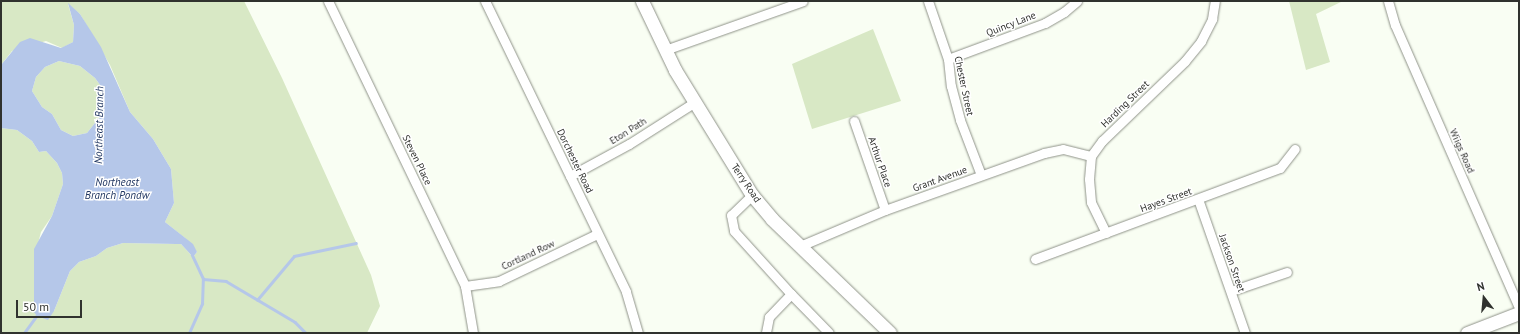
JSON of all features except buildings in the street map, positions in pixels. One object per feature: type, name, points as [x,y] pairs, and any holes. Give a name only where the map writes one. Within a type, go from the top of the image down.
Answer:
[{"type":"street","name":"Steven Place","points":[[328,1],[466,286],[473,333]]},
{"type":"street","name":"Dorchester Road","points":[[485,1],[626,292],[638,333]]},
{"type":"street","name":"Terry Road","points":[[642,1],[665,50],[752,195],[772,219],[890,333]]},
{"type":"street","points":[[665,50],[803,1]]},
{"type":"street","name":"Chester Street","points":[[928,1],[948,59],[951,86],[960,120],[981,175]]},
{"type":"street","name":"Quincy Lane","points":[[948,59],[1045,23],[1064,12],[1077,1]]},
{"type":"street","name":"Harding Street","points":[[1091,156],[1102,141],[1185,61],[1202,41],[1212,19],[1214,1]]},
{"type":"street","name":"Wiigs Road","points":[[1388,1],[1395,25],[1519,308]]},
{"type":"street","name":"Eton Path","points":[[570,176],[629,144],[695,102]]},
{"type":"street","name":"Arthur Place","points":[[854,121],[885,210]]},
{"type":"street","name":"Grant Avenue","points":[[800,246],[885,210],[1044,153],[1063,149],[1091,156]]},
{"type":"street","name":"Hayes Street","points":[[1035,259],[1198,200],[1280,168],[1295,149]]},
{"type":"street","points":[[1091,156],[1089,179],[1091,202],[1106,233]]},
{"type":"street","points":[[752,195],[731,215],[734,231],[829,333]]},
{"type":"street","name":"Jackson Street","points":[[1198,200],[1245,333]]},
{"type":"street","name":"Cortland Row","points":[[466,286],[499,281],[597,234]]},
{"type":"street","points":[[1231,291],[1287,272]]},
{"type":"street","points":[[766,333],[770,317],[792,294]]},
{"type":"street","points":[[1467,333],[1519,313]]},
{"type":"green space","points":[[1,1],[244,1],[282,78],[371,275],[380,306],[367,333],[1,333],[1,128],[17,130],[32,141],[39,152],[46,151],[57,163],[62,173],[63,184],[52,216],[41,232],[34,259],[34,296],[54,311],[70,271],[79,262],[96,256],[107,248],[123,243],[181,244],[193,257],[197,252],[185,238],[165,222],[174,203],[171,169],[153,139],[130,112],[110,65],[80,14],[68,4],[74,25],[73,42],[62,48],[46,41],[12,51],[1,65]]},
{"type":"green space","points":[[1289,1],[1343,1],[1316,14],[1330,62],[1306,70]]},
{"type":"green space","points":[[873,29],[901,101],[812,129],[792,64]]},
{"type":"green space","points":[[59,61],[80,66],[95,78],[103,89],[103,107],[99,118],[87,133],[73,136],[61,130],[52,114],[42,107],[32,91],[36,77],[45,67]]},
{"type":"water","name":"Northeast Branch Pondw","points":[[68,3],[80,14],[101,47],[130,112],[153,139],[171,169],[174,203],[165,222],[193,244],[197,252],[193,257],[181,244],[123,243],[107,248],[96,256],[79,262],[70,271],[54,311],[48,320],[37,316],[34,312],[34,249],[52,216],[63,184],[62,173],[57,163],[46,151],[39,152],[32,141],[17,130],[1,128],[1,65],[20,42],[30,38],[61,48],[73,42],[74,25]],"holes":[[[59,61],[80,66],[95,78],[103,89],[103,107],[99,118],[87,133],[73,136],[61,130],[52,114],[42,107],[32,91],[36,77],[45,67]]]},
{"type":"waterway","points":[[257,300],[294,256],[356,243]]},
{"type":"waterway","points":[[189,333],[202,304],[203,279],[192,255]]},
{"type":"waterway","points":[[203,279],[226,281],[295,322],[306,333]]},
{"type":"waterway","name":"Northeast Branch","points":[[24,333],[38,314]]}]
